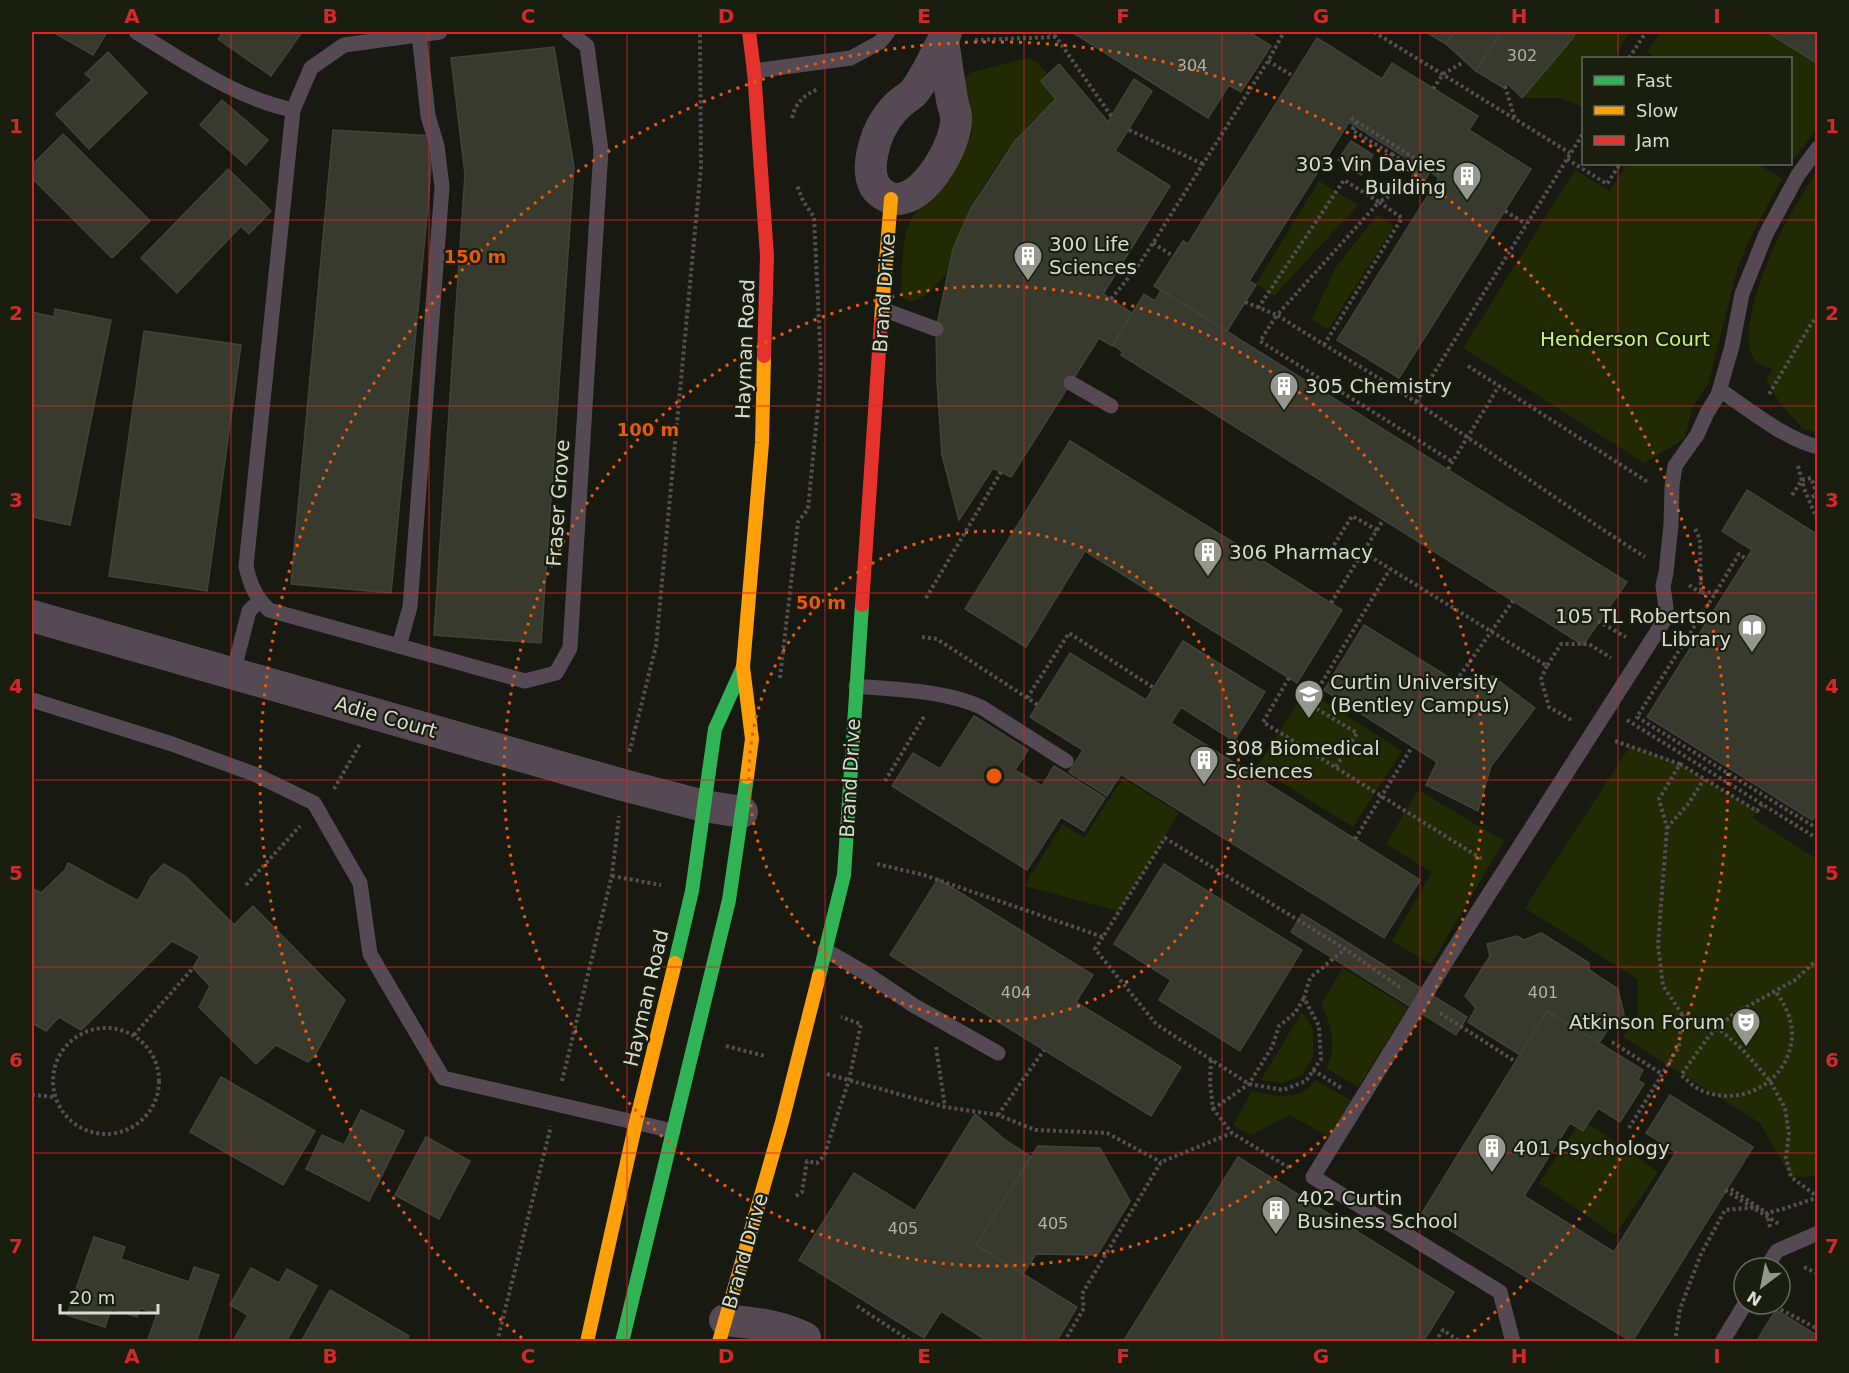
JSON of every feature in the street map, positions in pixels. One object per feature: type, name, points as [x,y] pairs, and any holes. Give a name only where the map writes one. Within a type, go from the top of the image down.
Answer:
[{"type":"main road","name":"Hayman Road","points":[[622,1341],[729,900],[752,739],[743,667],[762,443],[767,256],[754,70],[749,32]]},
{"type":"main road","name":"Brand Drive","points":[[722,1331],[782,1122],[844,875],[891,199]]},
{"type":"main road","name":"Hayman Road","points":[[587,1341],[636,1122],[692,891],[715,729],[743,667]]},
{"type":"street","points":[[914,92],[927,89],[944,95],[957,116],[954,132],[940,164],[919,190],[904,198],[891,199],[880,194],[873,185],[871,171],[873,153],[879,134],[887,118],[914,92],[944,36]]},
{"type":"street","points":[[944,36],[953,107]]},
{"type":"street","name":"Adie Court","points":[[32,616],[623,785],[704,806],[741,812]]},
{"type":"street","points":[[722,1331],[766,1324],[789,1330],[805,1338]]},
{"type":"lane","points":[[136,32],[217,82],[272,106],[293,110]]},
{"type":"lane","points":[[233,673],[249,611],[259,601],[250,585],[246,566],[293,110],[311,68],[344,38],[440,32]]},
{"type":"lane","name":"Fraser Grove","points":[[259,601],[269,610],[525,681],[556,673],[570,648],[601,150],[587,46],[569,32]]},
{"type":"lane","points":[[754,70],[851,58],[880,42],[888,32]]},
{"type":"lane","points":[[399,646],[410,607],[442,187],[437,146],[428,116],[419,34]]},
{"type":"lane","points":[[1513,1341],[1500,1293],[1313,1177],[1667,616],[1663,586],[1671,525],[1671,497],[1675,466],[1697,435],[1720,390],[1732,346],[1742,294],[1756,257],[1798,176],[1818,148]]},
{"type":"lane","points":[[882,309],[936,329]]},
{"type":"lane","points":[[1071,383],[1111,406]]},
{"type":"lane","points":[[1720,390],[1790,436],[1818,447]]},
{"type":"lane","points":[[856,686],[934,694],[971,702],[1066,761]]},
{"type":"lane","points":[[32,700],[172,744],[254,774],[315,803],[360,883],[369,954],[444,1078],[673,1131]]},
{"type":"lane","points":[[825,950],[867,974],[913,1005],[998,1053]]},
{"type":"lane","points":[[1774,1256],[1777,1251],[1811,1237]]},
{"type":"lane","points":[[1722,1341],[1738,1316]]},
{"type":"path","points":[[630,750],[656,646],[701,167],[700,32]]},
{"type":"path","points":[[1049,32],[1056,38],[1112,117]]},
{"type":"path","points":[[1111,299],[1138,266],[1284,32]]},
{"type":"path","points":[[1374,32],[1570,153]]},
{"type":"path","points":[[1630,57],[1646,32]]},
{"type":"path","points":[[944,36],[1056,38]]},
{"type":"path","points":[[1268,61],[1293,76]]},
{"type":"path","points":[[1433,88],[1443,74],[1464,62]]},
{"type":"path","points":[[1505,86],[1515,119]]},
{"type":"path","points":[[1351,118],[1442,175]]},
{"type":"path","points":[[1357,122],[1353,130],[1394,153],[1413,167],[1418,179],[1379,202],[1277,315],[1260,341],[1453,462]]},
{"type":"path","points":[[1129,130],[1203,164]]},
{"type":"path","points":[[1416,402],[1582,135]]},
{"type":"path","points":[[1567,159],[1607,184],[1619,165]]},
{"type":"path","points":[[1258,308],[1344,180],[1402,218],[1324,345]]},
{"type":"path","points":[[1505,211],[1526,224]]},
{"type":"path","points":[[1152,243],[1173,256]]},
{"type":"path","points":[[1245,302],[1277,315],[1416,402],[1608,533]]},
{"type":"path","points":[[1757,414],[1810,324],[1818,316]]},
{"type":"path","points":[[1468,366],[1671,497]]},
{"type":"path","points":[[1448,469],[1499,386]]},
{"type":"path","points":[[926,598],[1001,472]]},
{"type":"path","points":[[1792,495],[1802,480],[1811,478],[1817,495],[1811,497]]},
{"type":"path","points":[[1805,491],[1818,521]]},
{"type":"path","points":[[1334,545],[1352,516],[1377,530]]},
{"type":"path","points":[[1330,603],[1383,520]]},
{"type":"path","points":[[1700,539],[1701,593]]},
{"type":"path","points":[[1363,552],[1547,666]]},
{"type":"path","points":[[1746,559],[1739,554],[1637,717],[1818,829]]},
{"type":"path","points":[[1336,767],[1357,734],[1309,704],[1390,569]]},
{"type":"path","points":[[1689,585],[1701,593],[1716,592]]},
{"type":"path","points":[[1456,681],[1513,601]]},
{"type":"path","points":[[1682,633],[1690,632]]},
{"type":"path","points":[[1028,698],[1069,633],[1154,688]]},
{"type":"path","points":[[922,637],[937,639],[1038,705]]},
{"type":"path","points":[[1632,670],[1588,644],[1561,644],[1541,679],[1549,707],[1593,733],[1680,764],[1757,811],[1762,804]]},
{"type":"path","points":[[1289,678],[1263,722],[1503,873]]},
{"type":"path","points":[[883,783],[929,708],[934,694]]},
{"type":"path","points":[[1622,717],[1818,839]]},
{"type":"path","points":[[1355,839],[1412,747]]},
{"type":"path","points":[[1680,764],[1659,799],[1667,828],[1658,944],[1663,986],[1682,1014],[1718,1028],[1742,1049],[1770,1081],[1785,1108],[1789,1134],[1786,1158],[1791,1177],[1817,1198]]},
{"type":"path","points":[[1667,828],[1689,803],[1704,779]]},
{"type":"path","points":[[497,1341],[612,875],[623,785]]},
{"type":"path","points":[[1304,998],[1319,1026],[1321,1059],[1306,1081],[1283,1090],[1250,1084],[1156,1024],[1095,949],[1165,838],[1345,949],[1516,1062]]},
{"type":"path","points":[[872,862],[924,875],[1103,937]]},
{"type":"path","points":[[612,875],[664,885]]},
{"type":"path","points":[[1213,1109],[1250,1084],[1272,1047],[1279,1026],[1295,1013],[1304,998],[1310,978],[1345,949]]},
{"type":"path","points":[[1775,991],[1791,1021],[1792,1034],[1783,1067],[1770,1081],[1755,1092],[1744,1095],[1725,1095],[1703,1091],[1681,1075],[1709,1036],[1732,1015],[1775,991],[1795,980],[1818,959]]},
{"type":"path","points":[[134,1035],[193,968]]},
{"type":"path","points":[[1629,1128],[1679,1047],[1682,1014]]},
{"type":"path","points":[[99,1028],[117,1028],[134,1035],[147,1046],[156,1062],[159,1078],[157,1096],[150,1111],[138,1123],[123,1132],[105,1134],[88,1131],[73,1123],[61,1110],[55,1097],[52,1075],[57,1058],[67,1043],[82,1033],[99,1028]]},
{"type":"path","points":[[935,1038],[945,1107]]},
{"type":"path","points":[[1612,1041],[1662,1074]]},
{"type":"path","points":[[722,1045],[945,1107],[998,1115],[1035,1130],[1107,1133],[1161,1162]]},
{"type":"path","points":[[998,1115],[1044,1050]]},
{"type":"path","points":[[1211,1060],[1210,1083],[1213,1109],[1233,1132],[1292,1169]]},
{"type":"path","points":[[1313,1070],[1361,1100]]},
{"type":"path","points":[[32,1095],[55,1097]]},
{"type":"path","points":[[1064,1341],[1084,1308],[1082,1294],[1161,1162],[1233,1132]]},
{"type":"path","points":[[1731,1189],[1767,1213],[1771,1230]]},
{"type":"path","points":[[1725,1190],[1811,1237]]},
{"type":"path","points":[[1767,1213],[1817,1198]]},
{"type":"path","points":[[1675,1341],[1680,1308],[1696,1264],[1725,1210],[1759,1207]]},
{"type":"path","points":[[857,1306],[912,1341]]},
{"type":"path","points":[[1790,1316],[1817,1332]]},
{"type":"path","points":[[1435,1341],[1443,1330],[1461,1341]]},
{"type":"path","points":[[895,1341],[900,1334]]},
{"type":"green space","points":[[1576,32],[1630,32],[1614,57],[1582,57],[1582,107],[1560,98],[1522,98],[1572,40]]},
{"type":"green space","points":[[1661,32],[1767,32],[1817,64],[1817,128],[1795,158],[1792,156],[1792,57],[1655,57],[1647,52]]},
{"type":"green space","points":[[1028,58],[1037,62],[1048,75],[1041,81],[1056,99],[1019,136],[985,183],[971,208],[949,269],[926,294],[919,299],[906,300],[901,294],[906,232],[916,213],[963,155],[969,142],[972,117],[963,83],[969,73]]},
{"type":"green space","name":"Henderson Court","points":[[1626,165],[1759,165],[1782,178],[1749,240],[1737,270],[1708,384],[1693,406],[1684,439],[1644,463],[1463,348],[1575,170],[1609,191]]},
{"type":"green space","points":[[1817,170],[1817,433],[1803,429],[1779,402],[1766,379],[1773,368],[1758,363],[1750,350],[1749,332],[1752,310],[1766,265],[1780,234]]},
{"type":"green space","points":[[1319,181],[1358,205],[1274,296],[1256,284]]},
{"type":"green space","points":[[1377,215],[1394,226],[1328,330],[1312,319],[1336,267]]},
{"type":"green space","points":[[1306,690],[1402,751],[1353,827],[1257,767]]},
{"type":"green space","points":[[1630,746],[1680,764],[1757,811],[1753,818],[1817,859],[1817,1176],[1791,1177],[1760,1123],[1623,1037],[1638,1013],[1637,979],[1525,908]]},
{"type":"green space","points":[[1123,778],[1179,813],[1119,911],[1024,886],[1063,824],[1084,838]]},
{"type":"green space","points":[[1418,790],[1504,841],[1431,964],[1392,941],[1432,872],[1386,844]]},
{"type":"green space","points":[[1343,968],[1408,1008],[1358,1087],[1326,1068],[1332,1052],[1332,1036],[1321,1004]]},
{"type":"green space","points":[[1302,1012],[1313,1029],[1313,1057],[1303,1074],[1283,1083],[1261,1080]]},
{"type":"green space","points":[[1315,1080],[1352,1101],[1331,1138],[1290,1115],[1251,1135],[1233,1125],[1252,1091],[1286,1096],[1295,1095],[1303,1092]]},
{"type":"green space","points":[[1582,1119],[1658,1172],[1615,1235],[1539,1183]]},
{"type":"building","points":[[53,32],[107,32],[93,55]]},
{"type":"building","points":[[223,32],[302,32],[271,76],[218,39]]},
{"type":"building","points":[[1072,32],[1236,32],[1240,34],[1249,32],[1271,46],[1241,92],[1229,85],[1208,118]]},
{"type":"building","points":[[1426,32],[1454,32],[1446,44]]},
{"type":"building","points":[[1454,32],[1501,32],[1476,71],[1446,44]]},
{"type":"building","points":[[1501,32],[1576,32],[1522,98],[1507,83],[1504,88],[1476,71]]},
{"type":"building","points":[[1767,32],[1818,32],[1818,64]]},
{"type":"building","name":"303 Vin Davies Building","points":[[1317,38],[1382,79],[1392,63],[1478,116],[1469,130],[1531,169],[1399,378],[1337,340],[1439,178],[1430,172],[1418,193],[1406,185],[1419,166],[1349,122],[1249,281],[1256,285],[1227,331],[1154,286],[1183,241],[1188,244]]},
{"type":"building","points":[[554,47],[574,167],[541,643],[434,635],[465,174],[451,58]]},
{"type":"building","points":[[108,52],[147,93],[89,149],[56,114],[92,80],[85,74]]},
{"type":"building","name":"300 Life Sciences","points":[[1059,64],[1108,122],[1134,79],[1152,91],[1115,151],[1170,186],[1103,294],[1132,313],[1112,346],[1099,338],[1011,477],[993,468],[959,520],[942,455],[937,381],[936,329],[953,249],[971,208],[1015,141],[1056,99],[1041,81]]},
{"type":"building","points":[[222,100],[268,140],[246,165],[200,125]]},
{"type":"building","points":[[333,130],[433,136],[391,593],[291,584]]},
{"type":"building","points":[[63,134],[150,221],[112,258],[32,178],[32,165]]},
{"type":"building","points":[[1351,141],[1373,155],[1361,175],[1338,160]]},
{"type":"building","points":[[228,169],[271,211],[249,234],[241,226],[177,293],[141,258]]},
{"type":"building","name":"305 Chemistry","points":[[1161,290],[1627,582],[1583,645],[1121,355],[1123,352],[1113,345],[1144,294],[1155,301]]},
{"type":"building","points":[[55,309],[111,320],[70,525],[32,517],[32,312],[54,317]]},
{"type":"building","points":[[144,331],[241,345],[207,591],[109,576]]},
{"type":"building","name":"306 Pharmacy","points":[[1070,441],[1342,610],[1297,683],[1085,551],[1026,647],[965,609]]},
{"type":"building","name":"105 TL Robertson Library","points":[[1747,490],[1818,535],[1818,812],[1812,820],[1647,717],[1752,550],[1722,531]]},
{"type":"building","points":[[1364,625],[1476,694],[1492,676],[1535,708],[1491,766],[1478,811],[1426,785],[1437,762],[1324,690]]},
{"type":"building","name":"308 Biomedical Sciences","points":[[1183,641],[1265,692],[1234,741],[1181,707],[1171,723],[1420,880],[1384,938],[1121,774],[1107,796],[1069,772],[1083,750],[1030,717],[1070,653],[1146,700]]},
{"type":"building","points":[[974,716],[1028,750],[1015,770],[1042,786],[1054,766],[1105,798],[1084,831],[1061,817],[1027,870],[892,786],[913,753],[940,769]]},
{"type":"building","points":[[68,863],[138,901],[151,877],[164,864],[185,876],[234,925],[253,906],[345,1000],[315,1055],[308,1062],[276,1045],[256,1064],[199,1007],[210,986],[193,968],[200,956],[172,941],[81,1030],[59,1017],[46,1031],[32,1023],[32,888],[41,893],[65,870]]},
{"type":"building","points":[[1164,864],[1302,950],[1240,1051],[1159,1000],[1171,980],[1114,944]]},
{"type":"building","points":[[938,879],[1093,975],[1076,1002],[1181,1067],[1151,1116],[890,955]]},
{"type":"building","points":[[1302,914],[1467,1017],[1456,1035],[1291,932]]},
{"type":"building","points":[[1541,933],[1589,963],[1589,970],[1618,989],[1625,1019],[1613,1022],[1599,1043],[1547,1011],[1520,1055],[1468,1022],[1476,1008],[1465,996],[1490,956],[1487,944],[1517,936],[1524,940]]},
{"type":"building","name":"401 Psychology","points":[[1547,1011],[1643,1070],[1638,1080],[1644,1084],[1620,1122],[1598,1108],[1583,1131],[1570,1123],[1524,1196],[1614,1252],[1676,1152],[1646,1133],[1670,1095],[1753,1147],[1632,1342],[1422,1213]]},
{"type":"building","points":[[221,1077],[315,1131],[283,1185],[190,1132]]},
{"type":"building","points":[[361,1110],[404,1131],[369,1201],[306,1169],[322,1135],[344,1145]]},
{"type":"building","points":[[975,1114],[1004,1139],[1031,1157],[976,1245],[1077,1307],[1056,1342],[989,1342],[941,1311],[924,1338],[799,1260],[854,1173],[915,1211]]},
{"type":"building","points":[[426,1137],[470,1161],[439,1219],[395,1195]]},
{"type":"building","points":[[1038,1146],[1100,1148],[1130,1201],[1097,1255],[1036,1254],[1023,1274],[976,1245]]},
{"type":"building","name":"402 Curtin Business School","points":[[1238,1157],[1454,1292],[1423,1342],[1123,1342]]},
{"type":"building","points":[[94,1237],[125,1247],[121,1259],[189,1282],[194,1267],[219,1275],[196,1342],[147,1342],[157,1314],[140,1308],[137,1317],[111,1309],[105,1327],[67,1315]]},
{"type":"building","points":[[251,1268],[279,1283],[287,1269],[317,1286],[286,1342],[233,1341],[248,1315],[230,1305]]},
{"type":"building","points":[[330,1290],[409,1336],[406,1342],[301,1342]]},
{"type":"building","points":[[1772,1316],[1786,1316],[1818,1336],[1818,1342],[1756,1342]]},
{"type":"traffic: fast","points":[[819,976],[844,875],[862,605]]},
{"type":"traffic: fast","points":[[675,963],[692,891],[715,729],[743,667]]},
{"type":"traffic: fast","points":[[622,1342],[729,900],[747,777]]},
{"type":"traffic: slow","points":[[881,321],[891,199]]},
{"type":"traffic: slow","points":[[747,777],[752,739],[743,667],[762,443],[764,356]]},
{"type":"traffic: slow","points":[[587,1342],[636,1122],[675,963]]},
{"type":"traffic: slow","points":[[719,1342],[782,1122],[819,976]]},
{"type":"traffic: jam","points":[[749,32],[754,71],[767,256],[764,356]]},
{"type":"traffic: jam","points":[[862,605],[881,321]]},
{"type":"place","name":"303 Vin Davies Building","points":[[1467,202]]},
{"type":"place","name":"300 Life Sciences","points":[[1028,282]]},
{"type":"place","name":"305 Chemistry","points":[[1284,412]]},
{"type":"place","name":"306 Pharmacy","points":[[1208,578]]},
{"type":"place","name":"105 TL Robertson Library","points":[[1752,654]]},
{"type":"place","name":"Curtin University (Bentley Campus)","points":[[1309,720]]},
{"type":"place","name":"308 Biomedical Sciences","points":[[1204,786]]},
{"type":"place","name":"Atkinson Forum","points":[[1746,1048]]},
{"type":"place","name":"401 Psychology","points":[[1492,1174]]},
{"type":"place","name":"402 Curtin Business School","points":[[1276,1236]]}]
